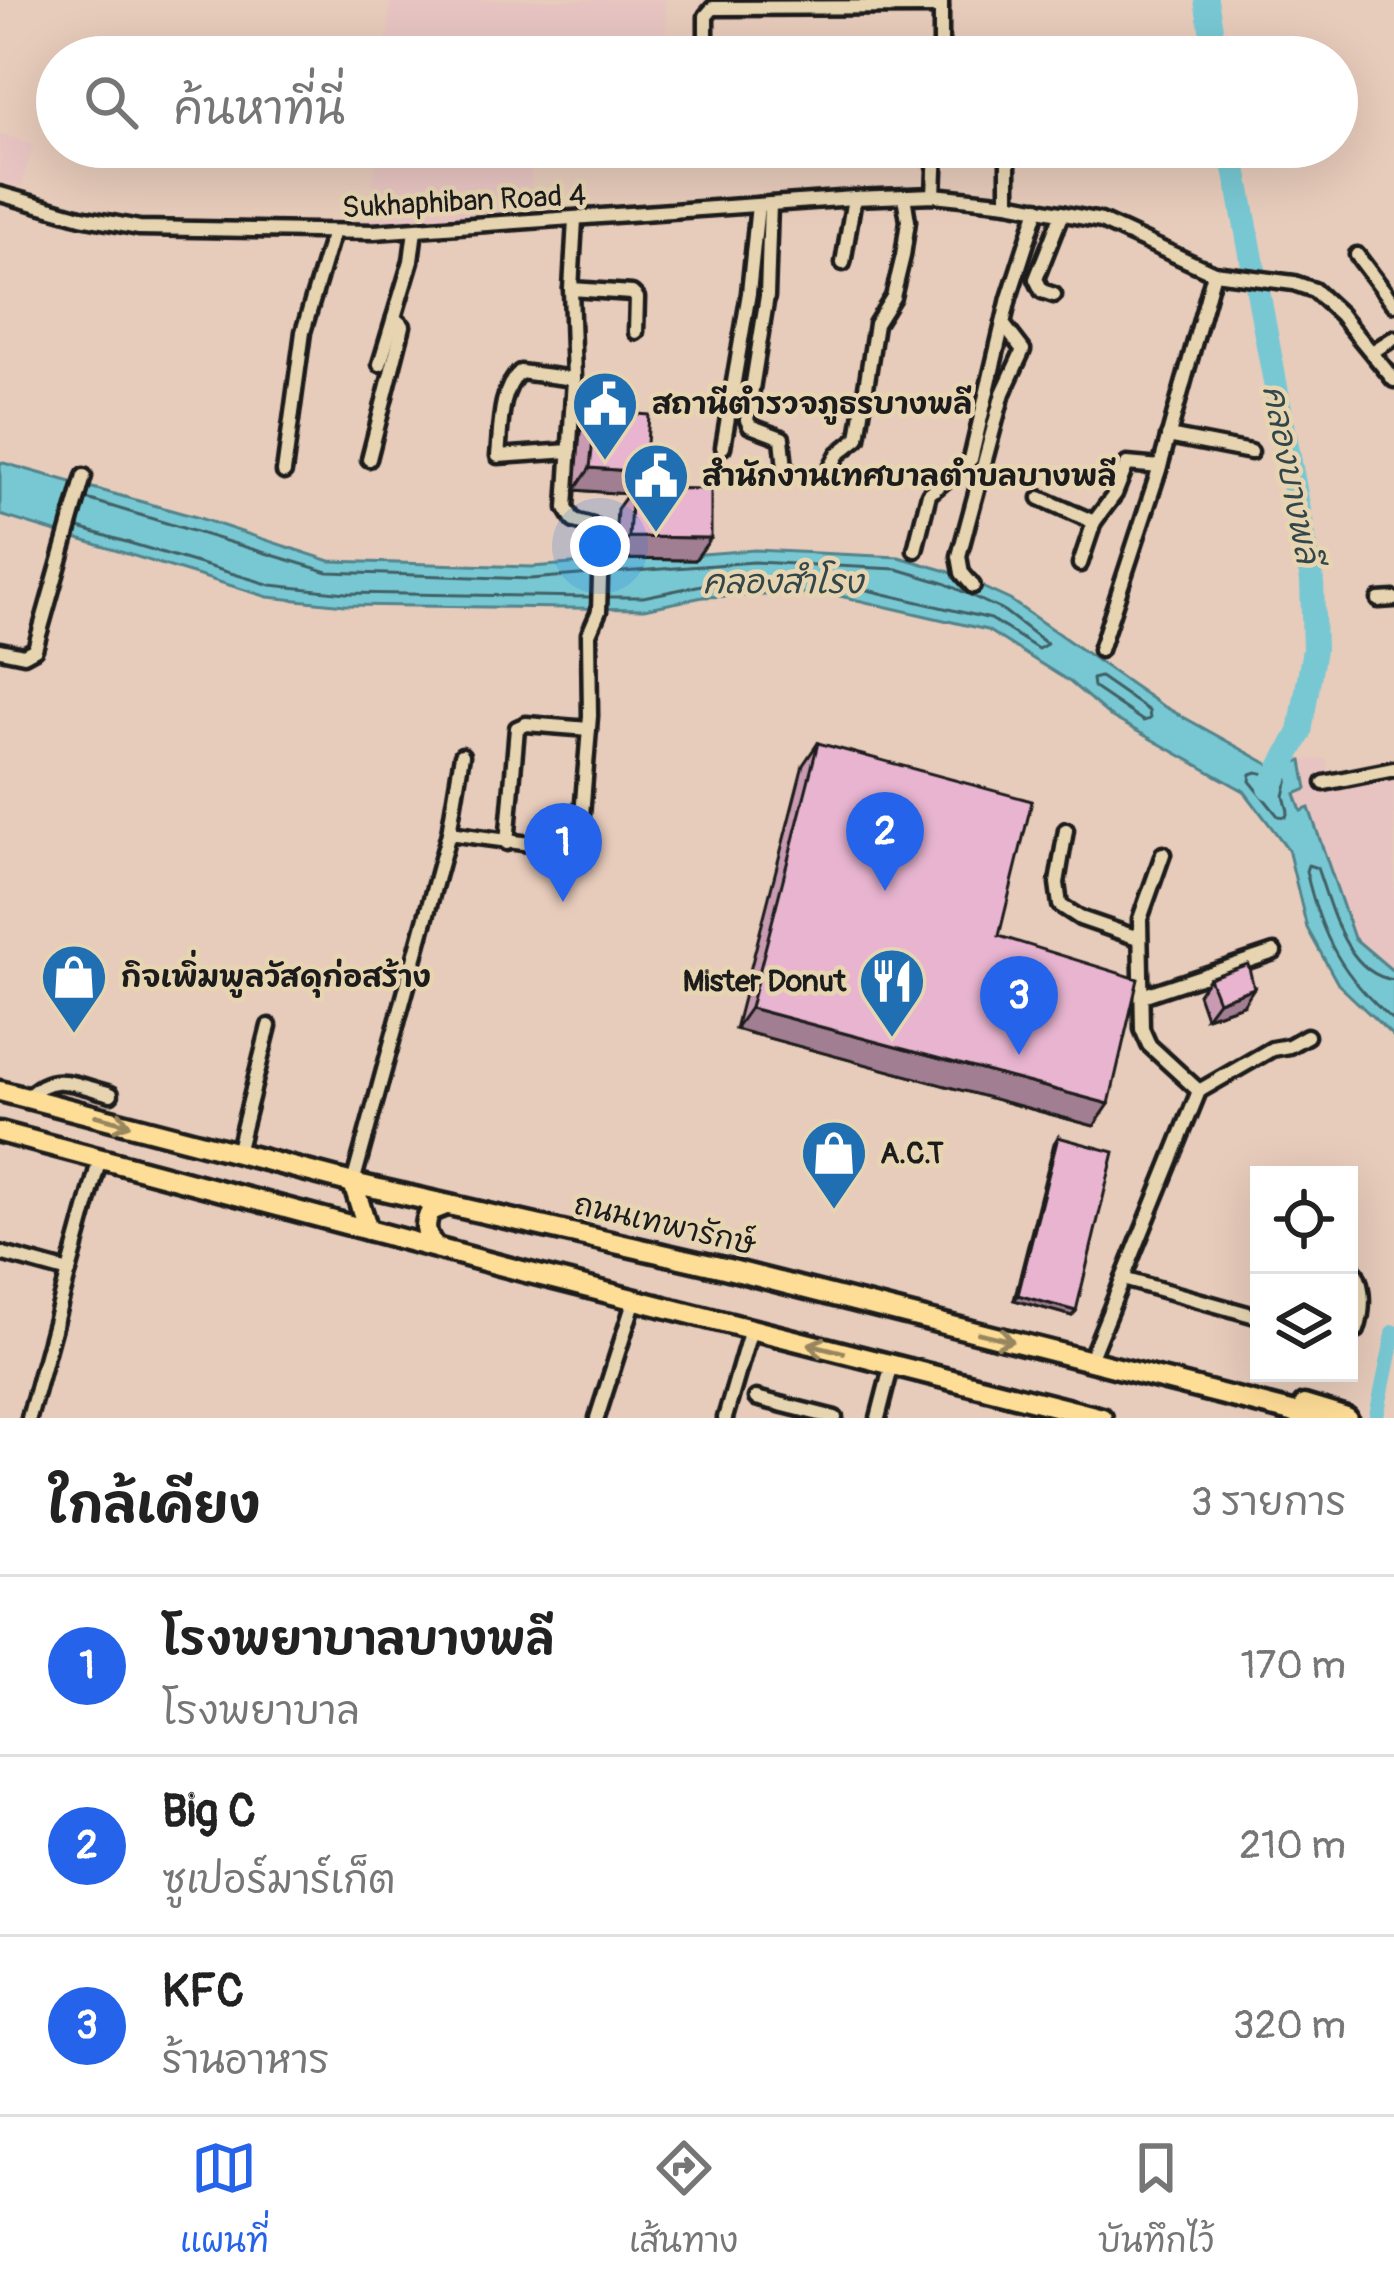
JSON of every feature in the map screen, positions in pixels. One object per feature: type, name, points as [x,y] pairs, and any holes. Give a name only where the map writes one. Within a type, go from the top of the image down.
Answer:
[{"type":"main road","name":"ถนนเทพารักษ์","points":[[0,1090],[353,1183],[724,1268],[1315,1418]]},
{"type":"main road","points":[[0,1132],[1102,1418]]},
{"type":"main road","points":[[353,1183],[368,1230]]},
{"type":"main road","points":[[435,1246],[425,1230],[428,1216],[446,1205]]},
{"type":"main road","points":[[1194,1385],[1244,1388],[1347,1418]]},
{"type":"street","points":[[706,36],[706,16],[713,8],[941,4],[941,36]]},
{"type":"street","points":[[934,195],[935,168]]},
{"type":"street","points":[[1008,168],[1008,203]]},
{"type":"street","name":"Sukhaphiban Road 4","points":[[0,194],[81,218],[139,228],[333,232],[575,220],[854,198],[934,195],[1008,203],[1101,221],[1214,273],[1314,290],[1328,300],[1394,380]]},
{"type":"street","points":[[832,467],[838,454],[858,438],[875,324],[893,297],[903,256],[908,221],[904,196]]},
{"type":"street","points":[[843,263],[854,198]]},
{"type":"street","points":[[723,447],[764,205]]},
{"type":"street","points":[[764,205],[766,296],[747,421],[782,438],[785,468]]},
{"type":"street","points":[[915,550],[929,494],[971,459],[1003,324],[1038,208]]},
{"type":"street","points":[[1054,296],[1042,291],[1036,279],[1062,214]]},
{"type":"street","points":[[449,833],[574,850],[580,840],[589,729],[590,634],[599,611],[602,546],[596,527],[567,515],[575,220]]},
{"type":"street","points":[[380,364],[416,230]]},
{"type":"street","points":[[284,472],[303,332],[333,232]]},
{"type":"street","points":[[1358,255],[1394,304]]},
{"type":"street","points":[[1100,650],[1160,467],[1214,273]]},
{"type":"street","points":[[571,289],[632,293],[637,298],[636,332]]},
{"type":"street","points":[[369,459],[403,326],[394,318]]},
{"type":"street","points":[[973,586],[962,573],[959,556],[1003,393],[1023,350],[1003,324]]},
{"type":"street","points":[[1372,352],[1394,338]]},
{"type":"street","points":[[570,452],[498,456],[511,381],[520,372],[574,379]]},
{"type":"street","points":[[1168,436],[1251,452]]},
{"type":"street","points":[[1080,563],[1094,522],[1115,494],[1127,464],[1160,467]]},
{"type":"street","points":[[0,650],[24,655],[34,649],[84,476]]},
{"type":"street","points":[[1040,498],[1094,522]]},
{"type":"street","points":[[507,843],[517,728],[526,724],[589,729]]},
{"type":"street","points":[[353,1183],[449,833],[462,755]]},
{"type":"street","points":[[1324,783],[1394,769]]},
{"type":"street","points":[[1066,830],[1057,883],[1060,905],[1080,918],[1138,938]]},
{"type":"street","points":[[1163,854],[1142,904],[1138,938],[1145,1039],[1198,1090]]},
{"type":"street","points":[[1142,996],[1274,952]]},
{"type":"street","points":[[238,1153],[269,1026]]},
{"type":"street","points":[[1090,1360],[1198,1090],[1272,1049],[1307,1036]]},
{"type":"street","points":[[27,1097],[41,1083],[54,1080],[111,1094]]},
{"type":"street","points":[[29,1418],[100,1158]]},
{"type":"street","points":[[0,1253],[69,1272]]},
{"type":"street","points":[[1358,1277],[1358,1328]]},
{"type":"street","points":[[1124,1279],[1250,1314]]},
{"type":"street","points":[[597,1418],[635,1299]]},
{"type":"street","points":[[724,1418],[751,1329]]},
{"type":"street","points":[[878,1418],[892,1364]]},
{"type":"street","points":[[755,1398],[835,1418]]},
{"type":"shaded area","points":[[391,0],[665,0],[666,36],[387,36]]},
{"type":"shaded area","points":[[0,133],[33,145],[21,187],[0,181]]},
{"type":"shaded area","points":[[375,168],[531,168],[531,218],[370,222]]},
{"type":"shaded area","points":[[1325,759],[1330,776],[1394,764],[1394,972],[1354,938],[1310,808],[1302,811],[1295,794],[1307,789],[1302,761]]},
{"type":"water","name":"คลองสำโรง","points":[[0,462],[196,517],[330,561],[532,567],[755,550],[899,557],[947,571],[1010,600],[1158,703],[1270,765],[1302,761],[1307,789],[1295,794],[1301,811],[1309,808],[1354,938],[1394,972],[1394,1037],[1338,984],[1307,928],[1288,849],[1244,791],[1110,716],[1070,682],[987,630],[827,593],[703,597],[644,609],[345,605],[268,597],[0,515]]},
{"type":"building","points":[[596,411],[649,415],[645,472],[590,468]]},
{"type":"building","points":[[632,488],[711,489],[711,538],[629,537]]},
{"type":"building","points":[[818,743],[1032,801],[999,936],[1138,979],[1109,1104],[750,1008]]},
{"type":"building","points":[[1248,964],[1254,988],[1218,1001],[1209,978]]},
{"type":"building","points":[[1058,1137],[1114,1152],[1076,1311],[1018,1295]]},
{"type":"waterway","name":"คลองบางพลี","points":[[1206,0],[1212,36]]},
{"type":"waterway","name":"คลองบางพลี","points":[[1235,168],[1312,580],[1314,649],[1300,732],[1270,788]]},
{"type":"waterway","points":[[1376,1418],[1394,1332]]},
{"type":"place","name":"สถานีตำรวจภูธรบางพลี","points":[[605,463]]},
{"type":"place","name":"สำนักงานเทศบาลตำบลบางพลี","points":[[656,535]]},
{"type":"place","name":"Big C","points":[[885,891]]},
{"type":"place","name":"โรงพยาบาลบางพลี","points":[[563,902]]},
{"type":"place","name":"กิจเพิ่มพูลวัสดุก่อสร้าง","points":[[74,1036]]},
{"type":"place","name":"Mister Donut","points":[[892,1040]]},
{"type":"place","name":"KFC","points":[[1019,1055]]},
{"type":"place","name":"A.C.T","points":[[834,1212]]}]
